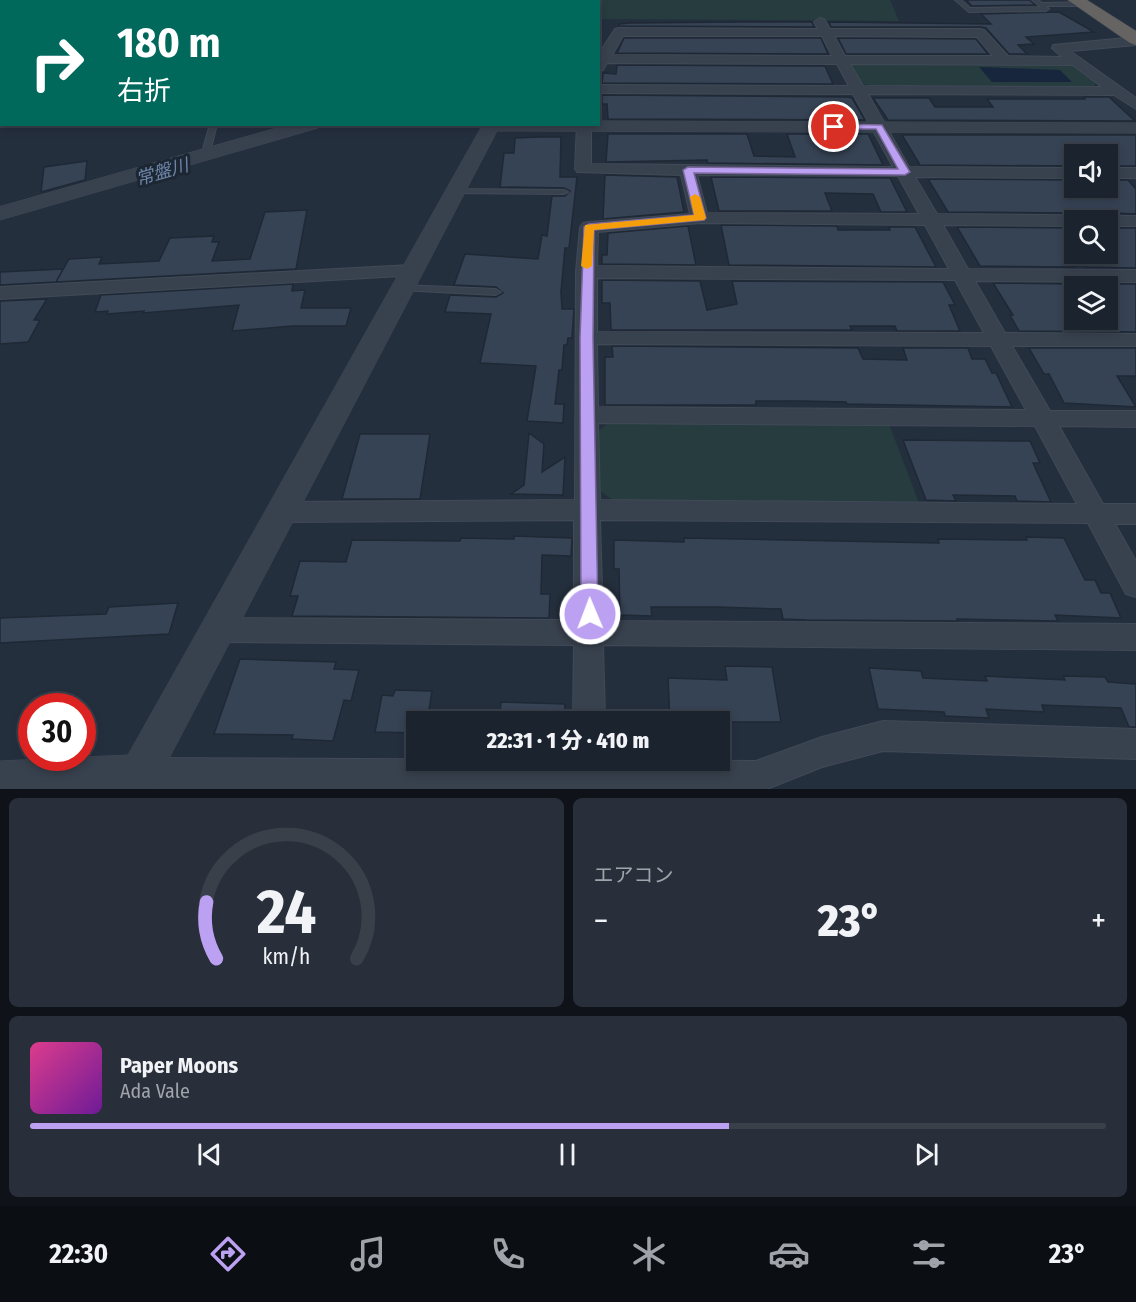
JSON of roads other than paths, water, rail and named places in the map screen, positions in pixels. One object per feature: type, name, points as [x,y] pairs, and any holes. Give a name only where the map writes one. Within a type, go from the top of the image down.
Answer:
[{"type":"highway","points":[[1079,2],[1136,40]]},
{"type":"street","points":[[823,28],[1000,339],[1136,586]]},
{"type":"street","points":[[601,63],[619,32],[823,28],[980,33],[1004,60]]},
{"type":"street","points":[[1136,40],[1058,48],[1136,105]]},
{"type":"street","points":[[601,63],[842,60],[1075,61]]},
{"type":"street","points":[[600,88],[1117,91]]},
{"type":"street","points":[[600,125],[1136,128]]},
{"type":"street","points":[[0,214],[305,126]]},
{"type":"street","points":[[134,782],[283,512],[490,126]]},
{"type":"street","points":[[584,126],[583,169],[1064,173]]},
{"type":"street","points":[[688,170],[700,218]]},
{"type":"street","points":[[1118,173],[1136,173]]},
{"type":"street","points":[[589,711],[586,338],[589,227],[700,218],[1136,220]]},
{"type":"street","points":[[586,272],[1136,276]]},
{"type":"street","points":[[0,293],[406,280]]},
{"type":"street","points":[[586,338],[1136,340]]},
{"type":"street","points":[[588,415],[1136,419]]},
{"type":"street","points":[[283,512],[588,510],[1136,514]]},
{"type":"street","points":[[218,630],[590,635],[1136,637]]},
{"type":"street","points":[[645,771],[756,777],[822,752],[883,736],[1136,744]]},
{"type":"street","points":[[0,780],[134,782],[492,771]]},
{"type":"lane","points":[[958,0],[969,10],[1046,9],[1035,0]]},
{"type":"lane","points":[[1041,5],[1079,2]]},
{"type":"lane","points":[[205,156],[213,126]]},
{"type":"lane","points":[[454,191],[564,192]]},
{"type":"lane","points":[[406,280],[496,292]]},
{"type":"water","points":[[979,67],[1060,70],[1072,82],[992,82]]},
{"type":"water label","name":"常盤川","points":[[162,172]]}]
